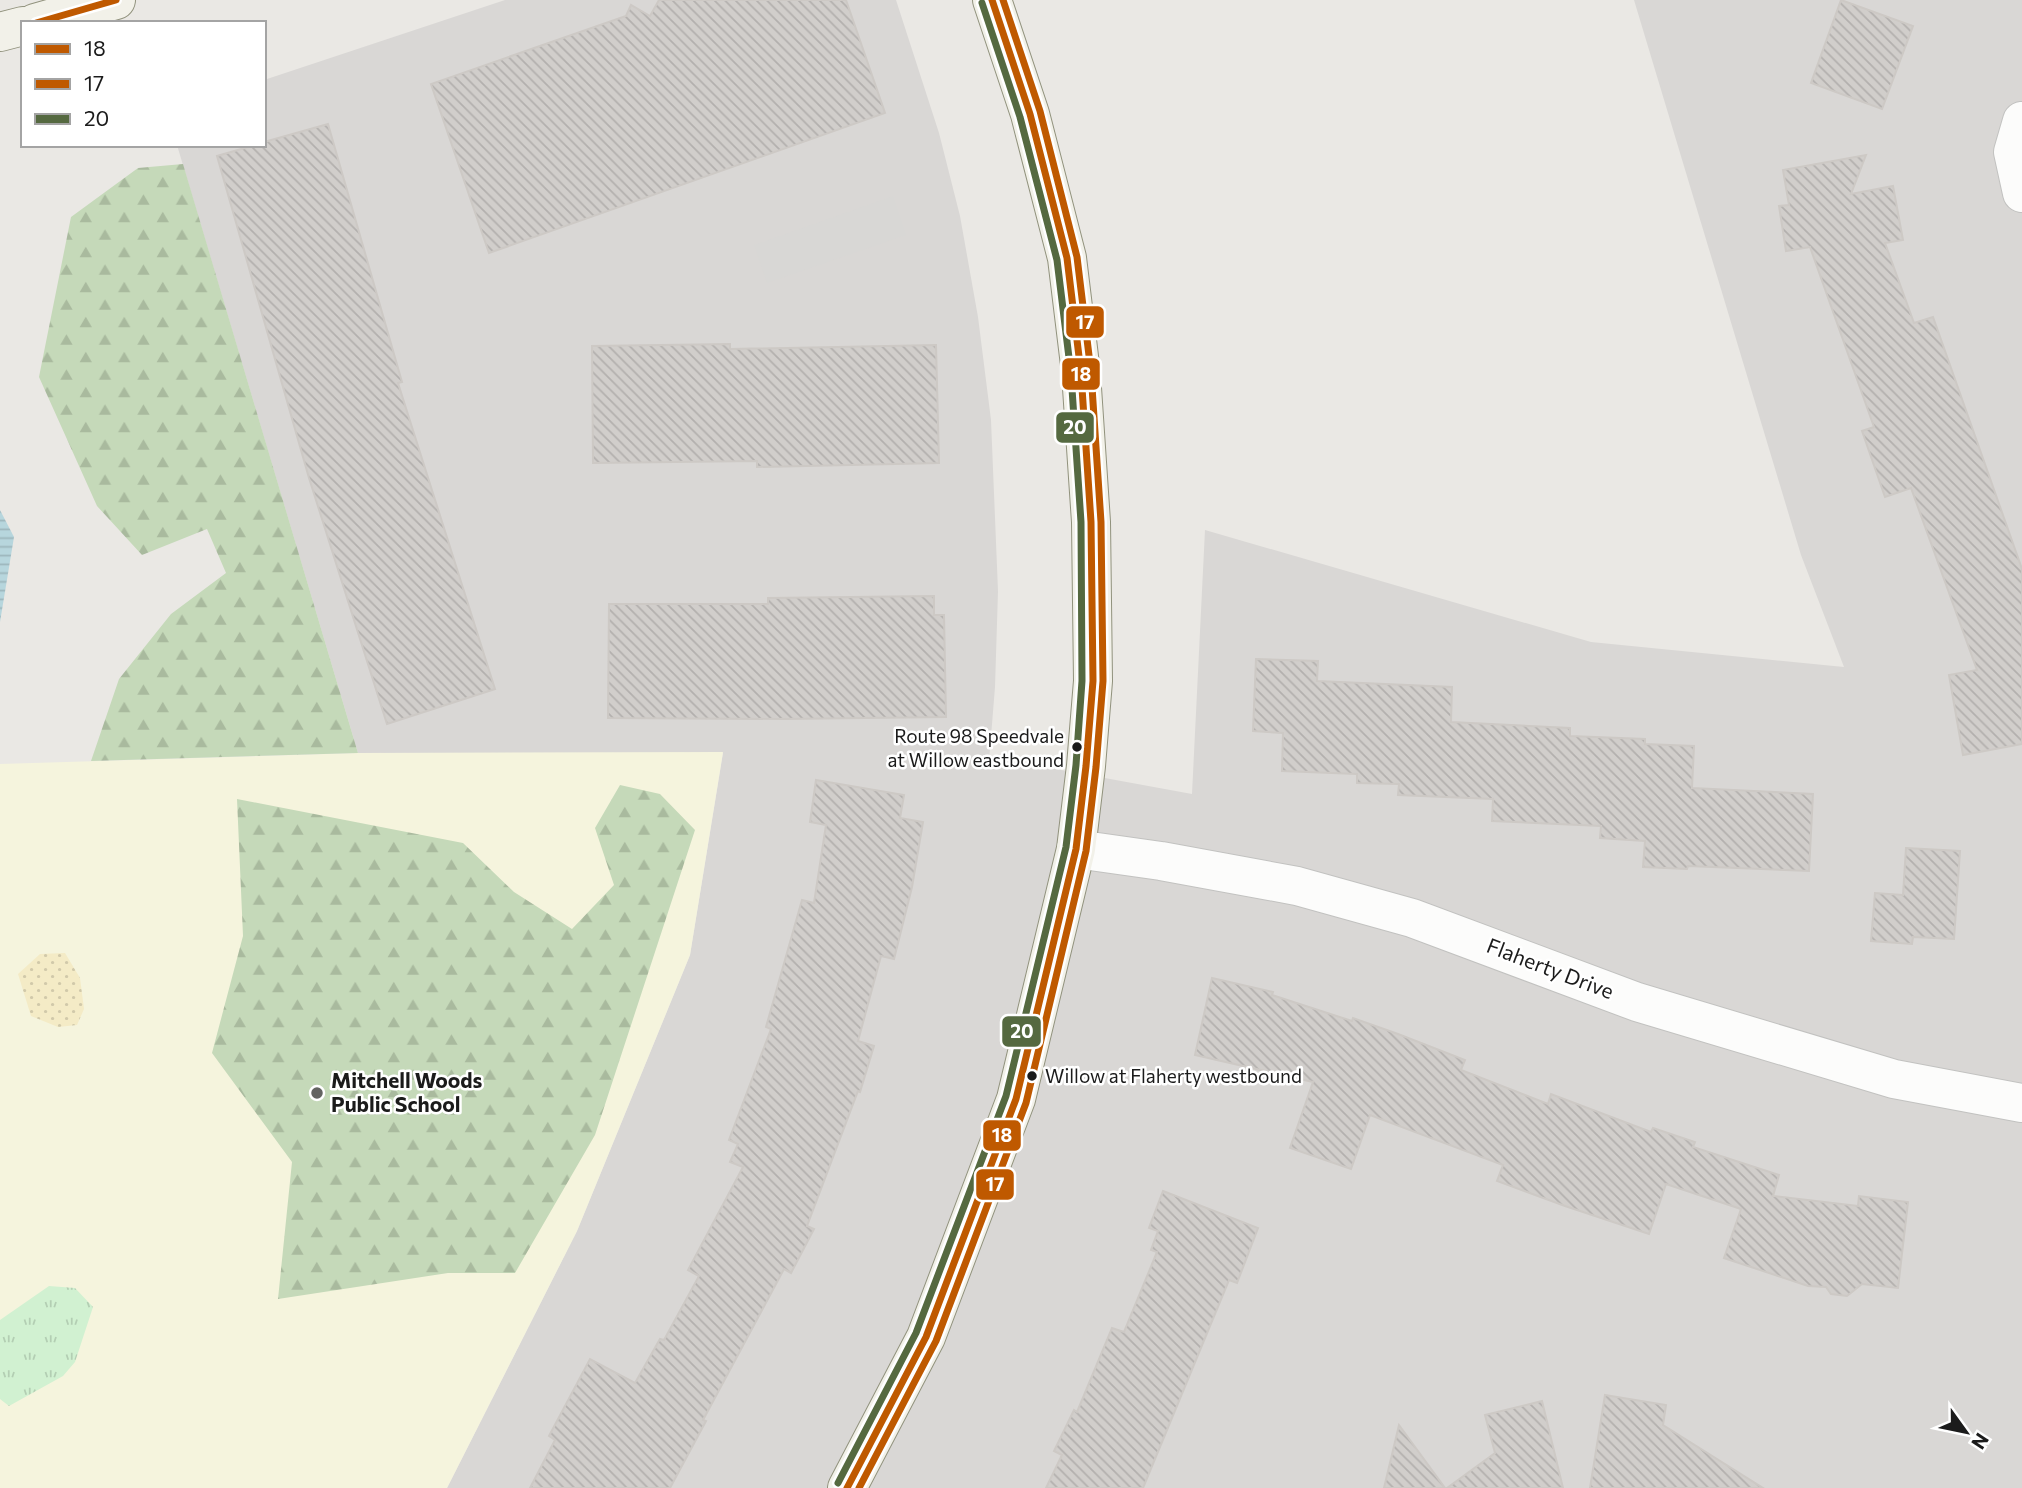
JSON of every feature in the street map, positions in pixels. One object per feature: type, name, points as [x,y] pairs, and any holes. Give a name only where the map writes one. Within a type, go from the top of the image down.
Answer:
[{"type":"street","points":[[42,21],[116,0]]},
{"type":"street","points":[[847,1488],[926,1337],[1016,1099],[1076,849],[1086,766],[1093,681],[1091,522],[1081,373],[1067,258],[1030,114],[992,0]]},
{"type":"street","points":[[0,32],[21,27]]},
{"type":"street","points":[[2022,121],[2013,152],[2022,193]]},
{"type":"street","name":"Flaherty Drive","points":[[1076,849],[1161,861],[1297,886],[1412,918],[1650,1006],[1894,1079],[2022,1103]]},
{"type":"shaded area","points":[[505,0],[896,0],[939,133],[960,216],[978,317],[991,420],[998,591],[989,761],[1012,761],[1192,794],[1205,530],[1591,642],[1844,667],[1801,555],[1634,0],[2022,0],[2022,1488],[447,1488],[577,1231],[690,955],[723,753],[358,753],[178,147],[266,147],[266,79]]},
{"type":"shaded area","points":[[893,196],[906,235],[767,283],[754,245]]},
{"type":"shaded area","name":"Mitchell Woods Public School","points":[[723,752],[690,955],[577,1231],[447,1488],[0,1488],[0,764],[358,753]]},
{"type":"green space","points":[[183,164],[358,753],[91,761],[119,679],[171,614],[226,573],[207,529],[142,555],[97,506],[39,377],[71,217],[138,168]]},
{"type":"green space","points":[[620,785],[660,794],[695,830],[595,1135],[515,1273],[448,1273],[278,1299],[292,1162],[212,1053],[243,936],[237,799],[463,843],[514,892],[572,929],[614,885],[595,828]]},
{"type":"green space","points":[[49,1286],[75,1288],[93,1307],[75,1362],[63,1376],[9,1406],[0,1399],[0,1320]]},
{"type":"sand","points":[[65,953],[80,978],[84,1009],[77,1025],[58,1027],[31,1016],[18,974],[40,954]]},
{"type":"water","points":[[0,510],[14,537],[0,622]]},
{"type":"building","points":[[659,0],[846,0],[885,113],[489,253],[431,84],[626,16],[631,5],[650,16]]},
{"type":"building","points":[[1841,0],[1913,26],[1882,109],[1811,83]]},
{"type":"building","points":[[328,124],[402,382],[398,383],[495,689],[387,724],[309,478],[217,156],[248,147],[266,147],[266,141]]},
{"type":"building","points":[[1866,155],[1851,194],[1893,186],[1903,240],[1885,243],[1914,323],[1933,317],[2022,569],[2022,744],[1963,755],[1949,675],[1977,670],[1911,488],[1885,497],[1862,431],[1874,427],[1810,247],[1786,251],[1779,206],[1789,205],[1783,170]]},
{"type":"building","points":[[730,344],[730,349],[936,345],[939,463],[757,467],[757,461],[593,463],[592,346]]},
{"type":"building","points":[[934,596],[934,615],[944,615],[946,717],[608,718],[609,604],[768,604],[768,598]]},
{"type":"building","points":[[1256,659],[1318,661],[1317,681],[1452,687],[1451,722],[1570,728],[1570,736],[1645,739],[1645,744],[1694,746],[1692,788],[1813,794],[1809,871],[1643,867],[1645,841],[1600,838],[1601,826],[1492,821],[1493,799],[1398,795],[1399,784],[1357,783],[1357,774],[1282,771],[1283,733],[1253,731]]},
{"type":"building","points":[[816,780],[904,795],[900,818],[923,822],[912,887],[894,959],[881,956],[858,1041],[874,1046],[860,1092],[858,1091],[807,1226],[814,1229],[791,1273],[784,1269],[703,1420],[706,1421],[670,1488],[530,1488],[555,1440],[549,1436],[590,1359],[635,1383],[660,1339],[664,1340],[699,1276],[688,1270],[743,1167],[730,1162],[738,1144],[729,1140],[771,1029],[766,1027],[802,900],[814,903],[826,825],[810,822]]},
{"type":"building","points":[[1906,848],[1960,851],[1954,939],[1913,937],[1912,944],[1871,941],[1875,893],[1903,895]]},
{"type":"building","points":[[1212,978],[1273,992],[1272,995],[1398,1034],[1465,1060],[1461,1070],[1548,1104],[1551,1094],[1651,1132],[1653,1128],[1695,1142],[1693,1147],[1779,1175],[1773,1196],[1858,1206],[1859,1196],[1908,1202],[1898,1288],[1862,1284],[1847,1296],[1831,1294],[1826,1287],[1808,1286],[1724,1258],[1741,1209],[1666,1184],[1649,1234],[1497,1181],[1503,1165],[1370,1115],[1351,1169],[1290,1148],[1313,1082],[1195,1055]]},
{"type":"building","points":[[1163,1191],[1258,1228],[1237,1283],[1229,1280],[1143,1488],[1046,1488],[1062,1455],[1054,1451],[1074,1410],[1077,1412],[1112,1328],[1124,1332],[1157,1252],[1151,1250],[1158,1231],[1149,1228]]},
{"type":"building","points":[[1605,1395],[1666,1405],[1663,1425],[1763,1488],[1590,1488]]},
{"type":"building","points":[[1542,1401],[1563,1488],[1447,1488],[1495,1453],[1485,1415]]},
{"type":"building","points":[[1399,1425],[1445,1488],[1384,1488]]},
{"type":"transit line","name":"18","points":[[43,21],[116,0]]},
{"type":"transit line","name":"18","points":[[847,1488],[926,1337],[1016,1099],[1076,849],[1086,766],[1093,681],[1091,522],[1081,373],[1067,258],[1030,114],[992,0]]},
{"type":"transit line","name":"17","points":[[859,1488],[936,1341],[1026,1103],[1086,851],[1096,767],[1103,681],[1101,522],[1091,372],[1077,257],[1040,111],[1003,0]]},
{"type":"transit line","name":"20","points":[[838,1483],[916,1333],[1006,1096],[1066,847],[1076,765],[1082,681],[1081,522],[1071,374],[1057,260],[1020,117],[982,3]]},
{"type":"place","name":"Route 98 Speedvale at Willow eastbound","points":[[1077,747]]},
{"type":"place","name":"Willow at Flaherty westbound","points":[[1032,1076]]},
{"type":"place","name":"Mitchell Woods Public School","points":[[317,1093]]}]
